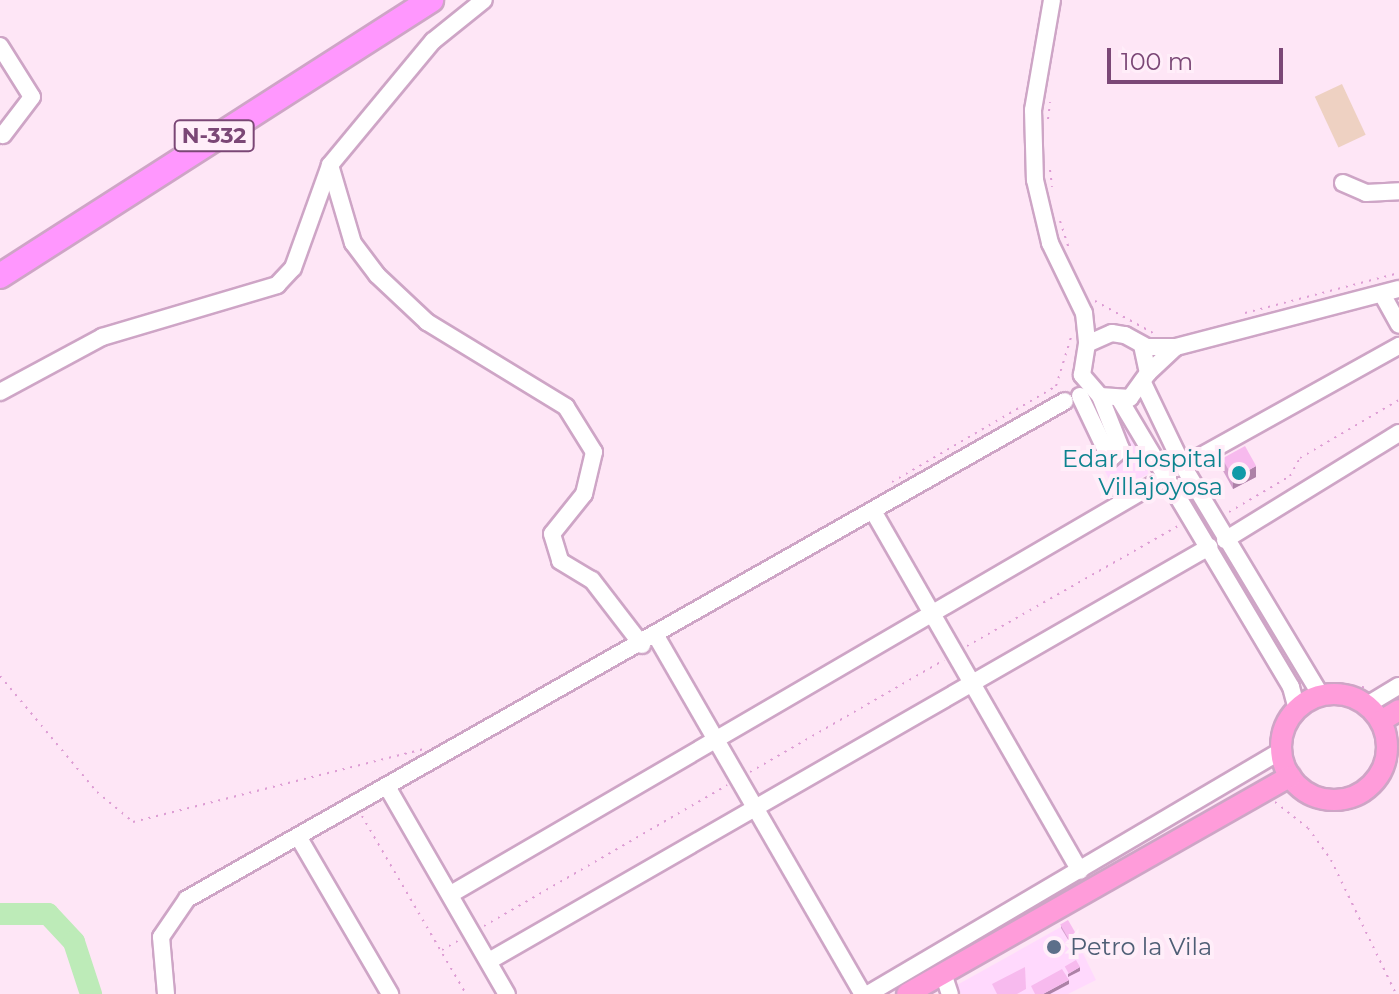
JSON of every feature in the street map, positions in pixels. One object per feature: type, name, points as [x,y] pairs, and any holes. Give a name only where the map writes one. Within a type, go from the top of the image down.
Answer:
[{"type":"highway","name":"N-332","points":[[0,276],[431,0]]},
{"type":"main road","points":[[1370,695],[1381,721],[1383,768],[1362,792],[1315,796],[1290,776],[1272,749],[1297,709],[1321,696],[1370,695]]},
{"type":"main road","points":[[1381,721],[1399,710]]},
{"type":"main road","points":[[907,994],[1290,776]]},
{"type":"street","points":[[0,392],[102,337],[277,285],[293,268],[330,165],[433,41],[484,0]]},
{"type":"street","points":[[1052,0],[1033,110],[1035,180],[1050,243],[1084,313],[1087,344],[1082,375],[1085,396]]},
{"type":"street","points":[[0,46],[32,97],[3,135]]},
{"type":"street","points":[[330,165],[353,243],[377,275],[427,322],[566,407],[594,452],[584,494],[552,534],[560,561],[592,580],[649,640],[717,741],[866,994],[1080,871],[1272,749]]},
{"type":"street","points":[[1343,183],[1366,193],[1399,191]]},
{"type":"street","points":[[1084,313],[1112,333],[1160,342],[1391,292],[1399,325]]},
{"type":"street","points":[[1087,344],[1112,333]]},
{"type":"street","points":[[166,994],[161,937],[187,899],[389,790],[873,511],[1085,396],[1120,400],[1146,379],[1160,342]]},
{"type":"street","points":[[1160,342],[1146,379],[1183,466],[1298,682],[1297,709]]},
{"type":"street","points":[[1183,466],[1399,346]]},
{"type":"street","points":[[1082,375],[1085,396]]},
{"type":"street","points":[[1120,400],[1192,518],[1222,539]]},
{"type":"street","points":[[489,961],[1222,539],[1399,433]]},
{"type":"street","points":[[451,894],[934,617],[1168,476]]},
{"type":"street","points":[[873,511],[1080,871]]},
{"type":"street","points":[[1298,682],[1321,696]]},
{"type":"street","points":[[1370,695],[1399,686]]},
{"type":"street","points":[[389,790],[507,994]]},
{"type":"street","points":[[299,838],[390,994]]},
{"type":"street","points":[[943,973],[950,994]]},
{"type":"path","points":[[1048,134],[1051,91]]},
{"type":"path","points":[[1049,160],[1054,196]]},
{"type":"path","points":[[1059,217],[1071,255]]},
{"type":"path","points":[[1231,317],[1399,273]]},
{"type":"path","points":[[1092,296],[1104,311],[1142,323],[1160,342]]},
{"type":"path","points":[[1225,514],[1290,476],[1300,458],[1399,400]]},
{"type":"path","points":[[1207,509],[1218,503],[1225,514],[1222,539]]},
{"type":"path","points":[[441,950],[1192,518]]},
{"type":"path","points":[[1272,749],[1281,711],[1280,695],[1316,672],[1330,683],[1370,695]]},
{"type":"path","points":[[0,676],[97,792],[133,822],[420,749],[439,747],[447,756]]},
{"type":"path","points":[[1274,802],[1308,828],[1396,994]]},
{"type":"shaded area","points":[[1342,84],[1366,135],[1338,147],[1315,97]]},
{"type":"shaded area","points":[[1084,404],[1126,422],[1147,457],[1148,474],[1115,491],[1074,410]]},
{"type":"shaded area","name":"Petro la Vila","points":[[1068,923],[1096,980],[1068,994],[961,994],[957,985]]},
{"type":"building","points":[[1245,446],[1256,466],[1233,479],[1222,459]]},
{"type":"building","points":[[1068,920],[1079,939],[1071,944],[1060,924]]},
{"type":"building","points":[[1076,960],[1080,967],[1069,973],[1065,966]]},
{"type":"building","points":[[1025,967],[1026,989],[1017,994],[997,994],[992,984]]},
{"type":"building","points":[[1062,969],[1069,980],[1043,994],[1035,994],[1031,986]]},
{"type":"waterway","points":[[0,914],[48,914],[74,942],[91,994]]},
{"type":"place","name":"Edar Hospital Villajoyosa","points":[[1239,473]]},
{"type":"place","name":"Petro la Vila","points":[[1054,947]]}]
